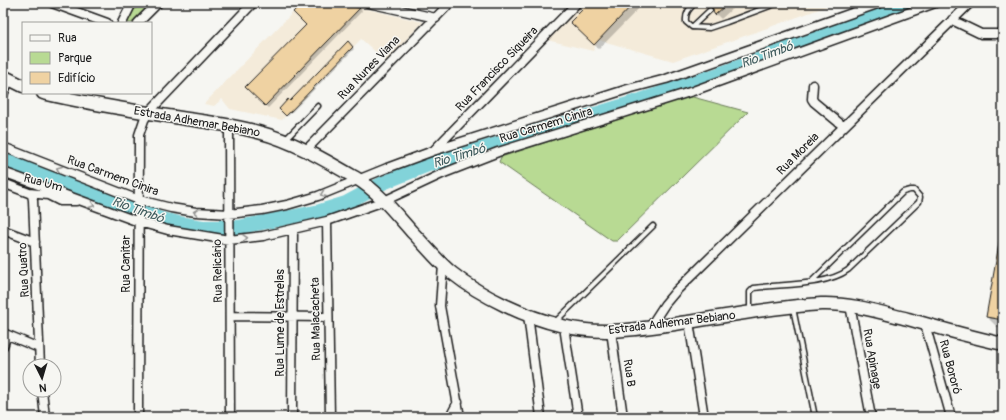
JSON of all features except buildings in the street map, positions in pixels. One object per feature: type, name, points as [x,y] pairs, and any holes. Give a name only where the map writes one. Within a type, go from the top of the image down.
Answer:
[{"type":"main road","points":[[6,78],[22,86]]},
{"type":"main road","name":"Estrada Adhemar Bebiano","points":[[51,94],[148,113],[229,125],[258,132],[306,150],[362,181],[382,199],[443,265],[472,288],[528,315],[559,325],[594,331],[611,332],[793,306],[823,304],[850,305],[1003,344]]},
{"type":"street","points":[[52,3],[104,22]]},
{"type":"street","points":[[122,22],[132,3]]},
{"type":"street","points":[[139,22],[158,3]]},
{"type":"street","points":[[148,113],[253,3]]},
{"type":"street","points":[[368,3],[436,18]]},
{"type":"street","name":"Rua Nunes Viana","points":[[306,150],[450,3]]},
{"type":"street","name":"Rua Francisco Siqueira","points":[[434,152],[577,3]]},
{"type":"street","name":"Rua Carmem Cinira","points":[[3,147],[139,202],[229,217],[287,205],[318,196],[362,181],[434,152],[628,89],[673,76],[880,3]]},
{"type":"street","name":"Rua Carmem Cinira","points":[[3,172],[78,200],[139,220],[189,234],[229,237],[263,236],[328,221],[498,152],[699,89],[935,3]]},
{"type":"street","name":"Rua Moreia","points":[[650,327],[665,304],[676,291],[970,3]]},
{"type":"street","points":[[952,20],[981,34],[1003,34]]},
{"type":"street","points":[[3,95],[6,78]]},
{"type":"street","points":[[813,86],[812,99],[814,102],[843,126]]},
{"type":"street","name":"Rua Canitar","points":[[138,417],[139,135],[148,113]]},
{"type":"street","name":"Rua Relicário","points":[[229,125],[230,417]]},
{"type":"street","name":"Rua Um","points":[[3,183],[29,193],[46,195],[60,201],[78,200]]},
{"type":"street","name":"Rua Quatro","points":[[29,193],[32,195],[34,200],[40,358]]},
{"type":"street","name":"Rua Malacacheta","points":[[328,221],[330,417]]},
{"type":"street","name":"Rua Lume de Estrelas","points":[[292,417],[293,230]]},
{"type":"street","points":[[4,232],[35,242]]},
{"type":"street","points":[[443,265],[440,306],[460,417]]},
{"type":"street","name":"Rua Apinage","points":[[850,305],[871,417]]},
{"type":"street","points":[[528,315],[541,417]]},
{"type":"street","points":[[230,316],[328,317]]},
{"type":"street","points":[[689,322],[704,417]]},
{"type":"street","name":"Rua Bororó","points":[[926,324],[951,417]]},
{"type":"street","points":[[559,325],[578,417]]},
{"type":"street","name":"Rua B","points":[[611,332],[623,417]]},
{"type":"street","points":[[3,346],[5,334],[39,348]]},
{"type":"street","points":[[43,398],[45,417]]},
{"type":"street","points":[[450,417],[458,401]]},
{"type":"lane","points":[[695,3],[688,10],[686,16],[686,22],[692,28],[709,28],[778,3]]},
{"type":"lane","points":[[692,28],[710,10]]},
{"type":"lane","points":[[285,141],[318,106]]},
{"type":"lane","points":[[751,313],[749,297],[751,290],[760,287],[812,281],[832,278],[848,270],[919,202],[920,197],[914,190],[903,192],[812,281]]},
{"type":"lane","points":[[559,325],[653,226]]},
{"type":"lane","points":[[793,306],[815,417]]},
{"type":"shaded area","points":[[302,3],[341,3],[423,22],[386,61],[361,39],[282,120],[230,109],[222,99],[214,106],[204,104]]},
{"type":"shaded area","points":[[583,3],[836,3],[673,61],[599,40],[593,51],[547,40]]},
{"type":"green space","points":[[135,3],[152,3],[134,22],[126,21]]},
{"type":"green space","points":[[689,96],[748,112],[617,241],[612,241],[499,162],[501,157]]},
{"type":"waterway","name":"Rio Timbó","points":[[3,160],[161,219],[203,227],[239,227],[320,211],[346,203],[383,183],[428,165],[641,100],[716,75],[913,3]]}]
